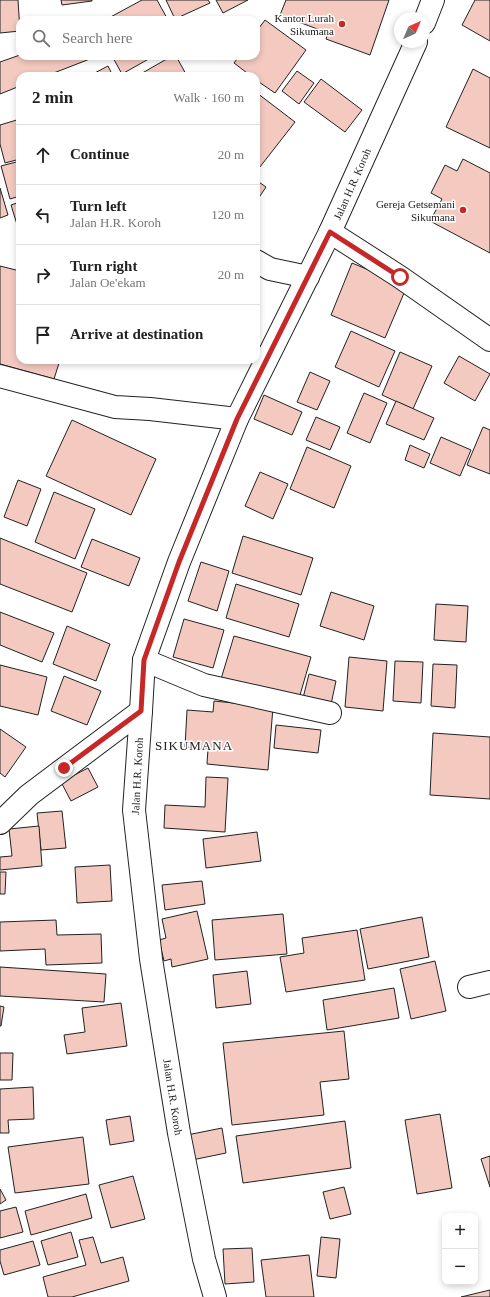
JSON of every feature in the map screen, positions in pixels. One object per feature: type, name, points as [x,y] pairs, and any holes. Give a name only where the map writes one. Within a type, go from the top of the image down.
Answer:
[{"type":"main road","points":[[428,12],[433,0]]},
{"type":"main road","name":"Jalan H.R. Koroh","points":[[215,1297],[204,1259],[179,1133],[151,959],[134,810],[144,660],[179,562],[237,419],[330,232],[413,48]]},
{"type":"main road","points":[[330,232],[400,277],[490,340]]},
{"type":"main road","points":[[260,263],[270,269],[308,277]]},
{"type":"main road","points":[[0,376],[115,407],[150,409],[237,419]]},
{"type":"main road","points":[[144,660],[204,685],[330,714]]},
{"type":"main road","points":[[0,823],[29,795],[141,711]]},
{"type":"main road","points":[[469,987],[490,982]]},
{"type":"building","points":[[0,0],[18,0],[19,16],[16,16],[16,31],[0,33]]},
{"type":"building","points":[[61,0],[92,0],[92,1],[62,5]]},
{"type":"building","points":[[142,0],[157,0],[166,16],[112,16]]},
{"type":"building","points":[[166,0],[208,0],[210,3],[182,16],[174,16]]},
{"type":"building","points":[[216,0],[248,0],[223,13]]},
{"type":"building","name":"Kantor Lurah Sikumana","points":[[286,0],[389,0],[370,55],[326,39],[328,33],[280,15]]},
{"type":"building","points":[[475,0],[490,0],[490,41],[462,25]]},
{"type":"building","points":[[265,20],[306,50],[275,93],[260,83],[260,72],[246,72],[234,63],[236,60],[260,60],[260,27]]},
{"type":"building","points":[[16,56],[16,60],[87,60],[56,72],[16,72],[16,88],[0,94],[0,62]]},
{"type":"building","points":[[114,60],[147,60],[126,72],[121,72]]},
{"type":"building","points":[[165,60],[178,60],[185,72],[144,72]]},
{"type":"building","points":[[108,66],[111,72],[97,72]]},
{"type":"building","points":[[473,69],[490,78],[490,148],[446,127]]},
{"type":"building","points":[[297,71],[314,83],[299,104],[282,91]]},
{"type":"building","points":[[321,79],[362,110],[345,132],[304,102]]},
{"type":"building","points":[[260,95],[295,122],[260,167]]},
{"type":"building","points":[[16,120],[16,160],[5,163],[0,144],[0,125]]},
{"type":"building","name":"Gereja Getsemani Sikumana","points":[[463,159],[490,173],[490,253],[430,221],[442,199],[431,193],[445,165],[457,171]]},
{"type":"building","points":[[16,162],[16,197],[10,199],[1,166]]},
{"type":"building","points":[[260,183],[266,187],[260,196]]},
{"type":"building","points":[[0,188],[8,215],[0,218]]},
{"type":"building","points":[[16,203],[16,221],[11,205]]},
{"type":"building","points":[[352,263],[407,286],[385,338],[331,315]]},
{"type":"building","points":[[0,266],[16,270],[16,364],[59,364],[54,379],[0,364]]},
{"type":"building","points":[[351,331],[395,351],[379,387],[335,367]]},
{"type":"building","points":[[400,352],[432,366],[413,409],[382,395]]},
{"type":"building","points":[[459,356],[490,374],[475,401],[444,383]]},
{"type":"building","points":[[310,372],[330,381],[317,410],[297,402]]},
{"type":"building","points":[[364,393],[387,403],[370,443],[347,433]]},
{"type":"building","points":[[264,395],[302,412],[292,435],[254,419]]},
{"type":"building","points":[[396,401],[434,418],[424,440],[386,424]]},
{"type":"building","points":[[316,417],[340,427],[330,450],[306,440]]},
{"type":"building","points":[[72,420],[156,459],[131,515],[46,476]]},
{"type":"building","points":[[483,427],[490,430],[490,474],[467,465]]},
{"type":"building","points":[[441,437],[471,450],[460,476],[430,463]]},
{"type":"building","points":[[410,445],[430,454],[424,468],[405,460]]},
{"type":"building","points":[[307,447],[351,466],[334,508],[290,489]]},
{"type":"building","points":[[260,472],[288,484],[273,519],[245,506]]},
{"type":"building","points":[[18,480],[41,489],[27,526],[4,517]]},
{"type":"building","points":[[54,492],[95,509],[75,559],[35,542]]},
{"type":"building","points":[[243,536],[313,558],[301,595],[232,573]]},
{"type":"building","points":[[0,538],[87,573],[72,612],[0,584]]},
{"type":"building","points":[[92,539],[140,558],[129,586],[81,567]]},
{"type":"building","points":[[201,562],[229,571],[217,611],[188,601]]},
{"type":"building","points":[[236,584],[299,604],[289,637],[226,618]]},
{"type":"building","points":[[331,592],[374,606],[364,640],[320,626]]},
{"type":"building","points":[[436,604],[468,606],[466,642],[434,640]]},
{"type":"building","points":[[0,612],[54,633],[42,662],[0,645]]},
{"type":"building","points":[[184,619],[224,630],[213,668],[173,657]]},
{"type":"building","points":[[67,626],[110,644],[96,681],[53,664]]},
{"type":"building","points":[[234,636],[311,657],[298,702],[221,679]]},
{"type":"building","points":[[349,657],[387,661],[383,711],[345,707]]},
{"type":"building","points":[[395,661],[423,662],[421,703],[393,701]]},
{"type":"building","points":[[433,664],[457,665],[455,708],[431,706]]},
{"type":"building","points":[[0,665],[47,677],[38,715],[0,706]]},
{"type":"building","points":[[309,674],[336,681],[330,709],[302,702]]},
{"type":"building","points":[[64,676],[101,691],[87,725],[51,711]]},
{"type":"building","points":[[214,701],[273,707],[268,770],[207,764],[208,749],[185,747],[187,710],[213,712]]},
{"type":"building","points":[[276,725],[321,730],[318,753],[274,748]]},
{"type":"building","points":[[0,729],[26,747],[5,777],[0,773]]},
{"type":"building","points":[[433,733],[490,737],[490,799],[430,795]]},
{"type":"building","points":[[88,768],[98,787],[71,801],[61,782]]},
{"type":"building","points":[[206,777],[228,778],[225,832],[164,828],[165,805],[205,807]]},
{"type":"building","points":[[62,811],[66,848],[41,850],[37,813]]},
{"type":"building","points":[[39,826],[42,866],[0,870],[0,857],[12,856],[9,829]]},
{"type":"building","points":[[257,832],[261,861],[206,868],[203,839]]},
{"type":"building","points":[[110,865],[112,901],[77,903],[75,867]]},
{"type":"building","points":[[0,872],[6,872],[5,894],[0,894]]},
{"type":"building","points":[[202,881],[205,904],[165,910],[162,885]]},
{"type":"building","points":[[197,911],[208,959],[172,967],[171,959],[164,961],[159,940],[166,938],[162,919]]},
{"type":"building","points":[[283,914],[287,954],[215,960],[212,920]]},
{"type":"building","points":[[422,917],[429,957],[368,969],[360,929]]},
{"type":"building","points":[[56,920],[57,935],[101,934],[102,963],[46,965],[45,949],[0,951],[0,922]]},
{"type":"building","points":[[357,930],[365,980],[286,992],[280,957],[304,953],[302,938]]},
{"type":"building","points":[[435,961],[446,1011],[411,1019],[400,969]]},
{"type":"building","points":[[0,967],[106,974],[104,1002],[0,996]]},
{"type":"building","points":[[247,971],[251,1004],[216,1008],[213,975]]},
{"type":"building","points":[[394,988],[399,1018],[327,1030],[323,1000]]},
{"type":"building","points":[[121,1003],[127,1046],[67,1054],[64,1035],[85,1032],[82,1008]]},
{"type":"building","points":[[0,1006],[4,1007],[1,1026],[0,1026]]},
{"type":"building","points":[[344,1031],[349,1079],[320,1082],[324,1115],[232,1125],[223,1043]]},
{"type":"building","points":[[0,1053],[13,1053],[12,1080],[0,1080]]},
{"type":"building","points":[[33,1087],[34,1119],[8,1120],[9,1133],[0,1133],[0,1089]]},
{"type":"building","points":[[440,1114],[452,1188],[417,1194],[405,1120]]},
{"type":"building","points":[[130,1116],[134,1141],[110,1145],[106,1120]]},
{"type":"building","points":[[345,1121],[351,1168],[243,1183],[236,1136]]},
{"type":"building","points":[[222,1128],[226,1153],[192,1160],[187,1135]]},
{"type":"building","points":[[83,1137],[89,1184],[15,1193],[8,1147]]},
{"type":"building","points":[[490,1156],[490,1187],[481,1159]]},
{"type":"building","points":[[133,1176],[145,1219],[111,1228],[99,1185]]},
{"type":"building","points":[[344,1187],[351,1214],[330,1219],[323,1192]]},
{"type":"building","points":[[0,1189],[6,1200],[0,1204]]},
{"type":"building","points":[[86,1194],[92,1218],[31,1235],[25,1211]]},
{"type":"building","points":[[16,1207],[23,1232],[0,1238],[0,1211]]},
{"type":"building","points":[[71,1232],[78,1257],[48,1265],[41,1241]]},
{"type":"building","points":[[93,1237],[101,1263],[123,1257],[129,1281],[72,1297],[48,1297],[43,1277],[86,1265],[79,1240]]},
{"type":"building","points":[[321,1237],[340,1239],[336,1278],[317,1276]]},
{"type":"building","points":[[33,1241],[40,1265],[4,1275],[0,1261],[0,1250]]},
{"type":"building","points":[[252,1248],[254,1282],[225,1284],[223,1249]]},
{"type":"building","points":[[309,1255],[314,1297],[266,1297],[261,1260]]},
{"type":"building","points":[[490,1290],[490,1297],[461,1297]]},
{"type":"place","name":"Kantor Lurah Sikumana","points":[[342,24]]},
{"type":"place","name":"Gereja Getsemani Sikumana","points":[[463,210]]},
{"type":"district","name":"SIKUMANA","points":[[194,745]]},
{"type":"route","points":[[64,768],[141,711],[144,660],[179,562],[237,419],[330,232],[400,277]]}]
